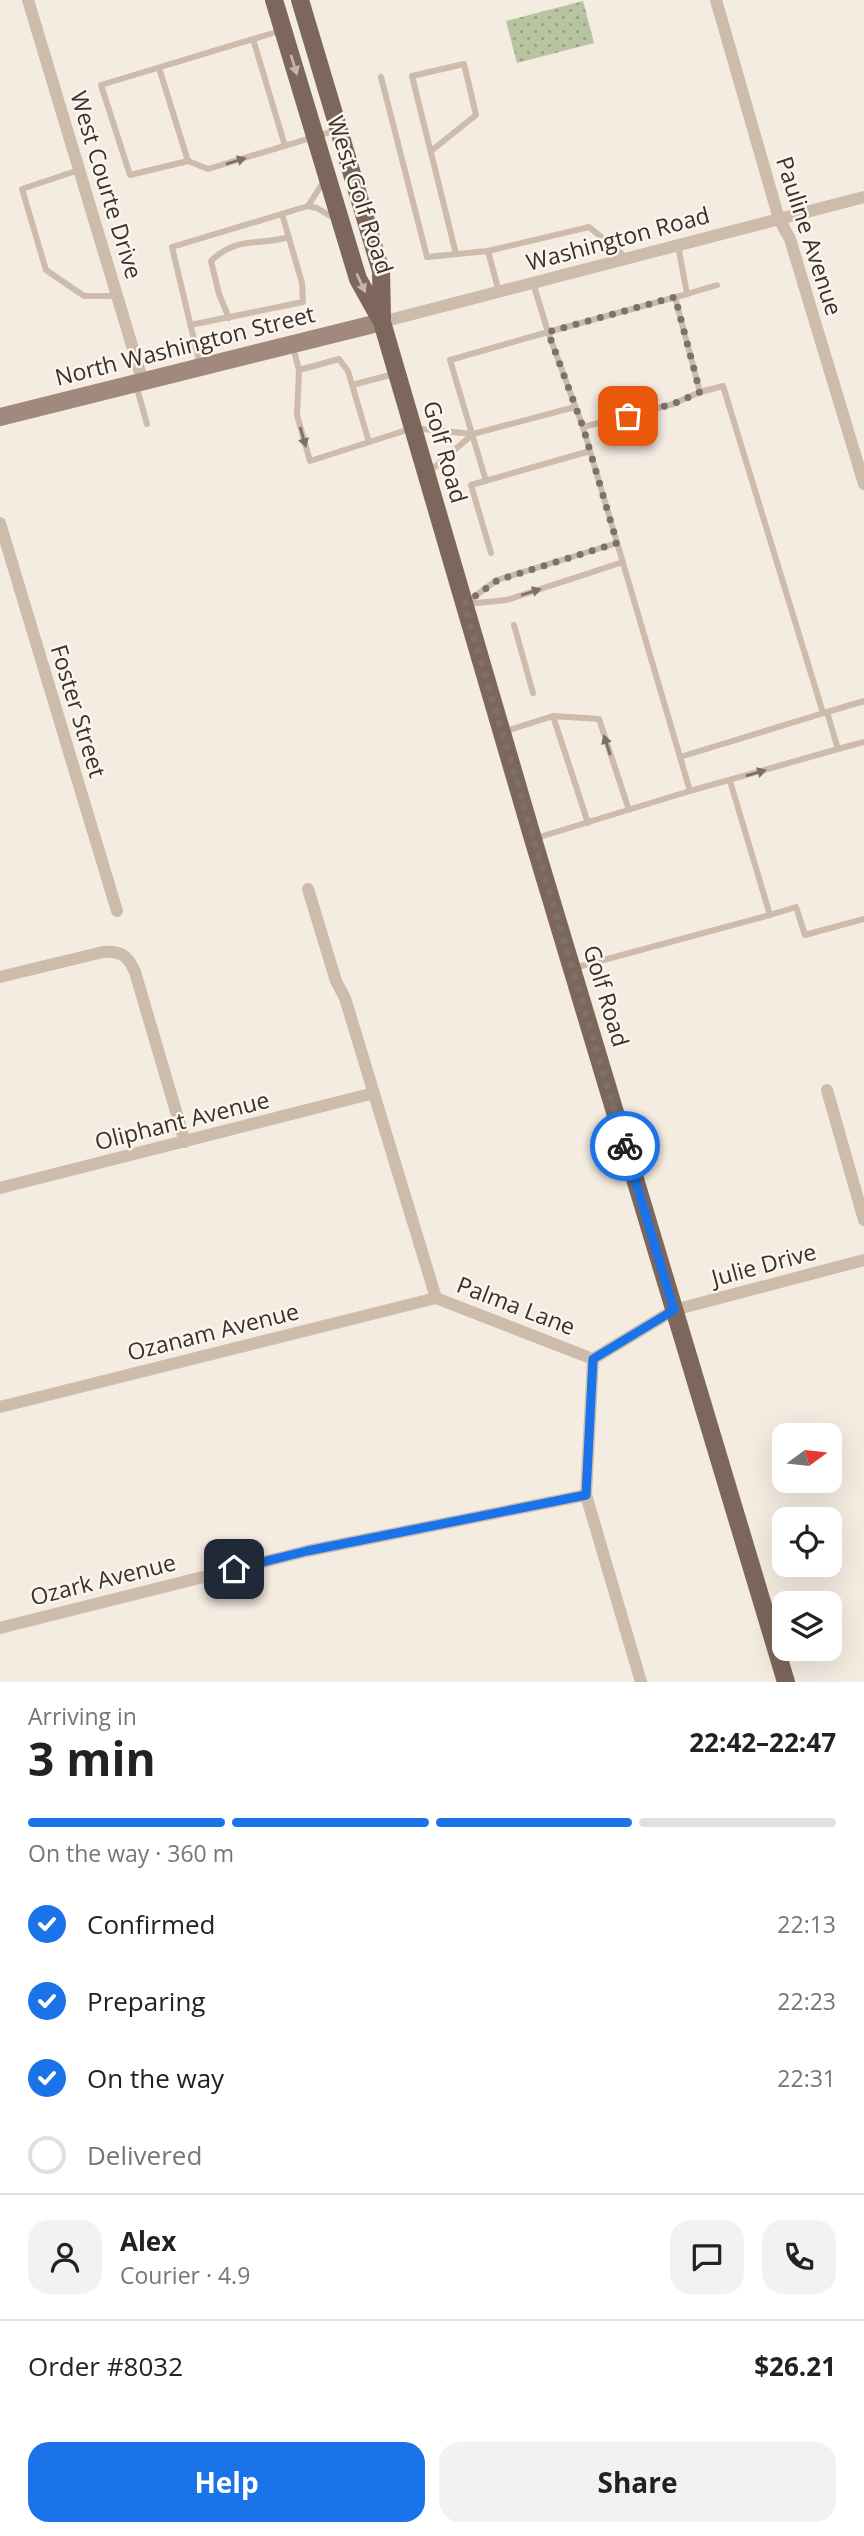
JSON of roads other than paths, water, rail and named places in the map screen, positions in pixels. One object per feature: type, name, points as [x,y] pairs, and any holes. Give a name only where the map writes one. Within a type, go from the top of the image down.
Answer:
[{"type":"main road","name":"West Golf Road","points":[[274,0],[358,279],[382,322]]},
{"type":"main road","name":"West Golf Road","points":[[300,0],[381,271],[382,322]]},
{"type":"main road","name":"Golf Road","points":[[382,322],[533,839],[786,1682]]},
{"type":"street","name":"West Courte Drive","points":[[28,0],[117,296],[139,383]]},
{"type":"street","name":"Pauline Avenue","points":[[716,0],[779,219],[790,239],[864,484]]},
{"type":"street","name":"Washington Road","points":[[382,322],[864,197]]},
{"type":"street","name":"North Washington Street","points":[[0,417],[382,322]]},
{"type":"street","name":"Foster Street","points":[[0,523],[117,911]]},
{"type":"street","name":"Palma Lane","points":[[308,889],[336,981],[345,998],[436,1298],[593,1359],[586,1495],[641,1682]]},
{"type":"street","points":[[0,977],[103,952],[122,953],[135,972],[185,1142]]},
{"type":"street","points":[[827,1090],[864,1220]]},
{"type":"street","name":"Oliphant Avenue","points":[[0,1188],[374,1093]]},
{"type":"street","name":"Julie Drive","points":[[674,1310],[864,1260]]},
{"type":"street","name":"Ozanam Avenue","points":[[0,1407],[436,1298]]},
{"type":"street","points":[[593,1359],[674,1310]]},
{"type":"street","name":"Ozark Avenue","points":[[0,1628],[307,1551],[586,1495]]},
{"type":"lane","points":[[283,30],[101,85],[130,175],[187,161],[208,169],[339,130]]},
{"type":"lane","points":[[253,39],[285,146]]},
{"type":"lane","points":[[431,151],[476,115],[464,64],[412,76],[456,254]]},
{"type":"lane","points":[[159,68],[187,161]]},
{"type":"lane","points":[[381,77],[427,257],[488,251],[589,227],[628,258]]},
{"type":"lane","points":[[79,170],[22,189],[46,270],[84,296],[117,296]]},
{"type":"lane","points":[[308,206],[327,176]]},
{"type":"lane","points":[[201,367],[172,247],[308,206],[317,208],[341,222]]},
{"type":"lane","points":[[190,325],[303,302],[302,283],[282,214]]},
{"type":"lane","points":[[229,318],[219,294],[211,261],[222,250],[250,241],[270,243],[289,237]]},
{"type":"lane","points":[[678,245],[687,294]]},
{"type":"lane","points":[[488,251],[499,292]]},
{"type":"lane","points":[[533,283],[583,427],[690,791]]},
{"type":"lane","points":[[486,481],[450,360],[717,285]]},
{"type":"lane","points":[[675,297],[700,392]]},
{"type":"lane","points":[[292,345],[299,370],[297,415],[310,461],[413,428],[472,434],[576,407]]},
{"type":"lane","points":[[299,370],[339,359],[348,371],[369,442]]},
{"type":"lane","points":[[352,385],[397,373]]},
{"type":"lane","points":[[139,383],[147,424]]},
{"type":"lane","points":[[583,427],[673,404],[700,392],[723,386],[838,749]]},
{"type":"lane","points":[[426,474],[472,434]]},
{"type":"lane","points":[[491,554],[471,485],[590,451]]},
{"type":"lane","points":[[464,604],[498,580],[617,543]]},
{"type":"lane","points":[[464,604],[507,600],[622,562]]},
{"type":"lane","points":[[514,625],[533,693]]},
{"type":"lane","points":[[680,757],[864,701]]},
{"type":"lane","points":[[553,716],[588,823]]},
{"type":"lane","points":[[502,733],[553,716],[599,719],[629,810]]},
{"type":"lane","points":[[533,839],[864,742]]},
{"type":"lane","points":[[730,781],[770,915]]},
{"type":"lane","points":[[572,969],[796,908],[805,935],[864,919]]}]
